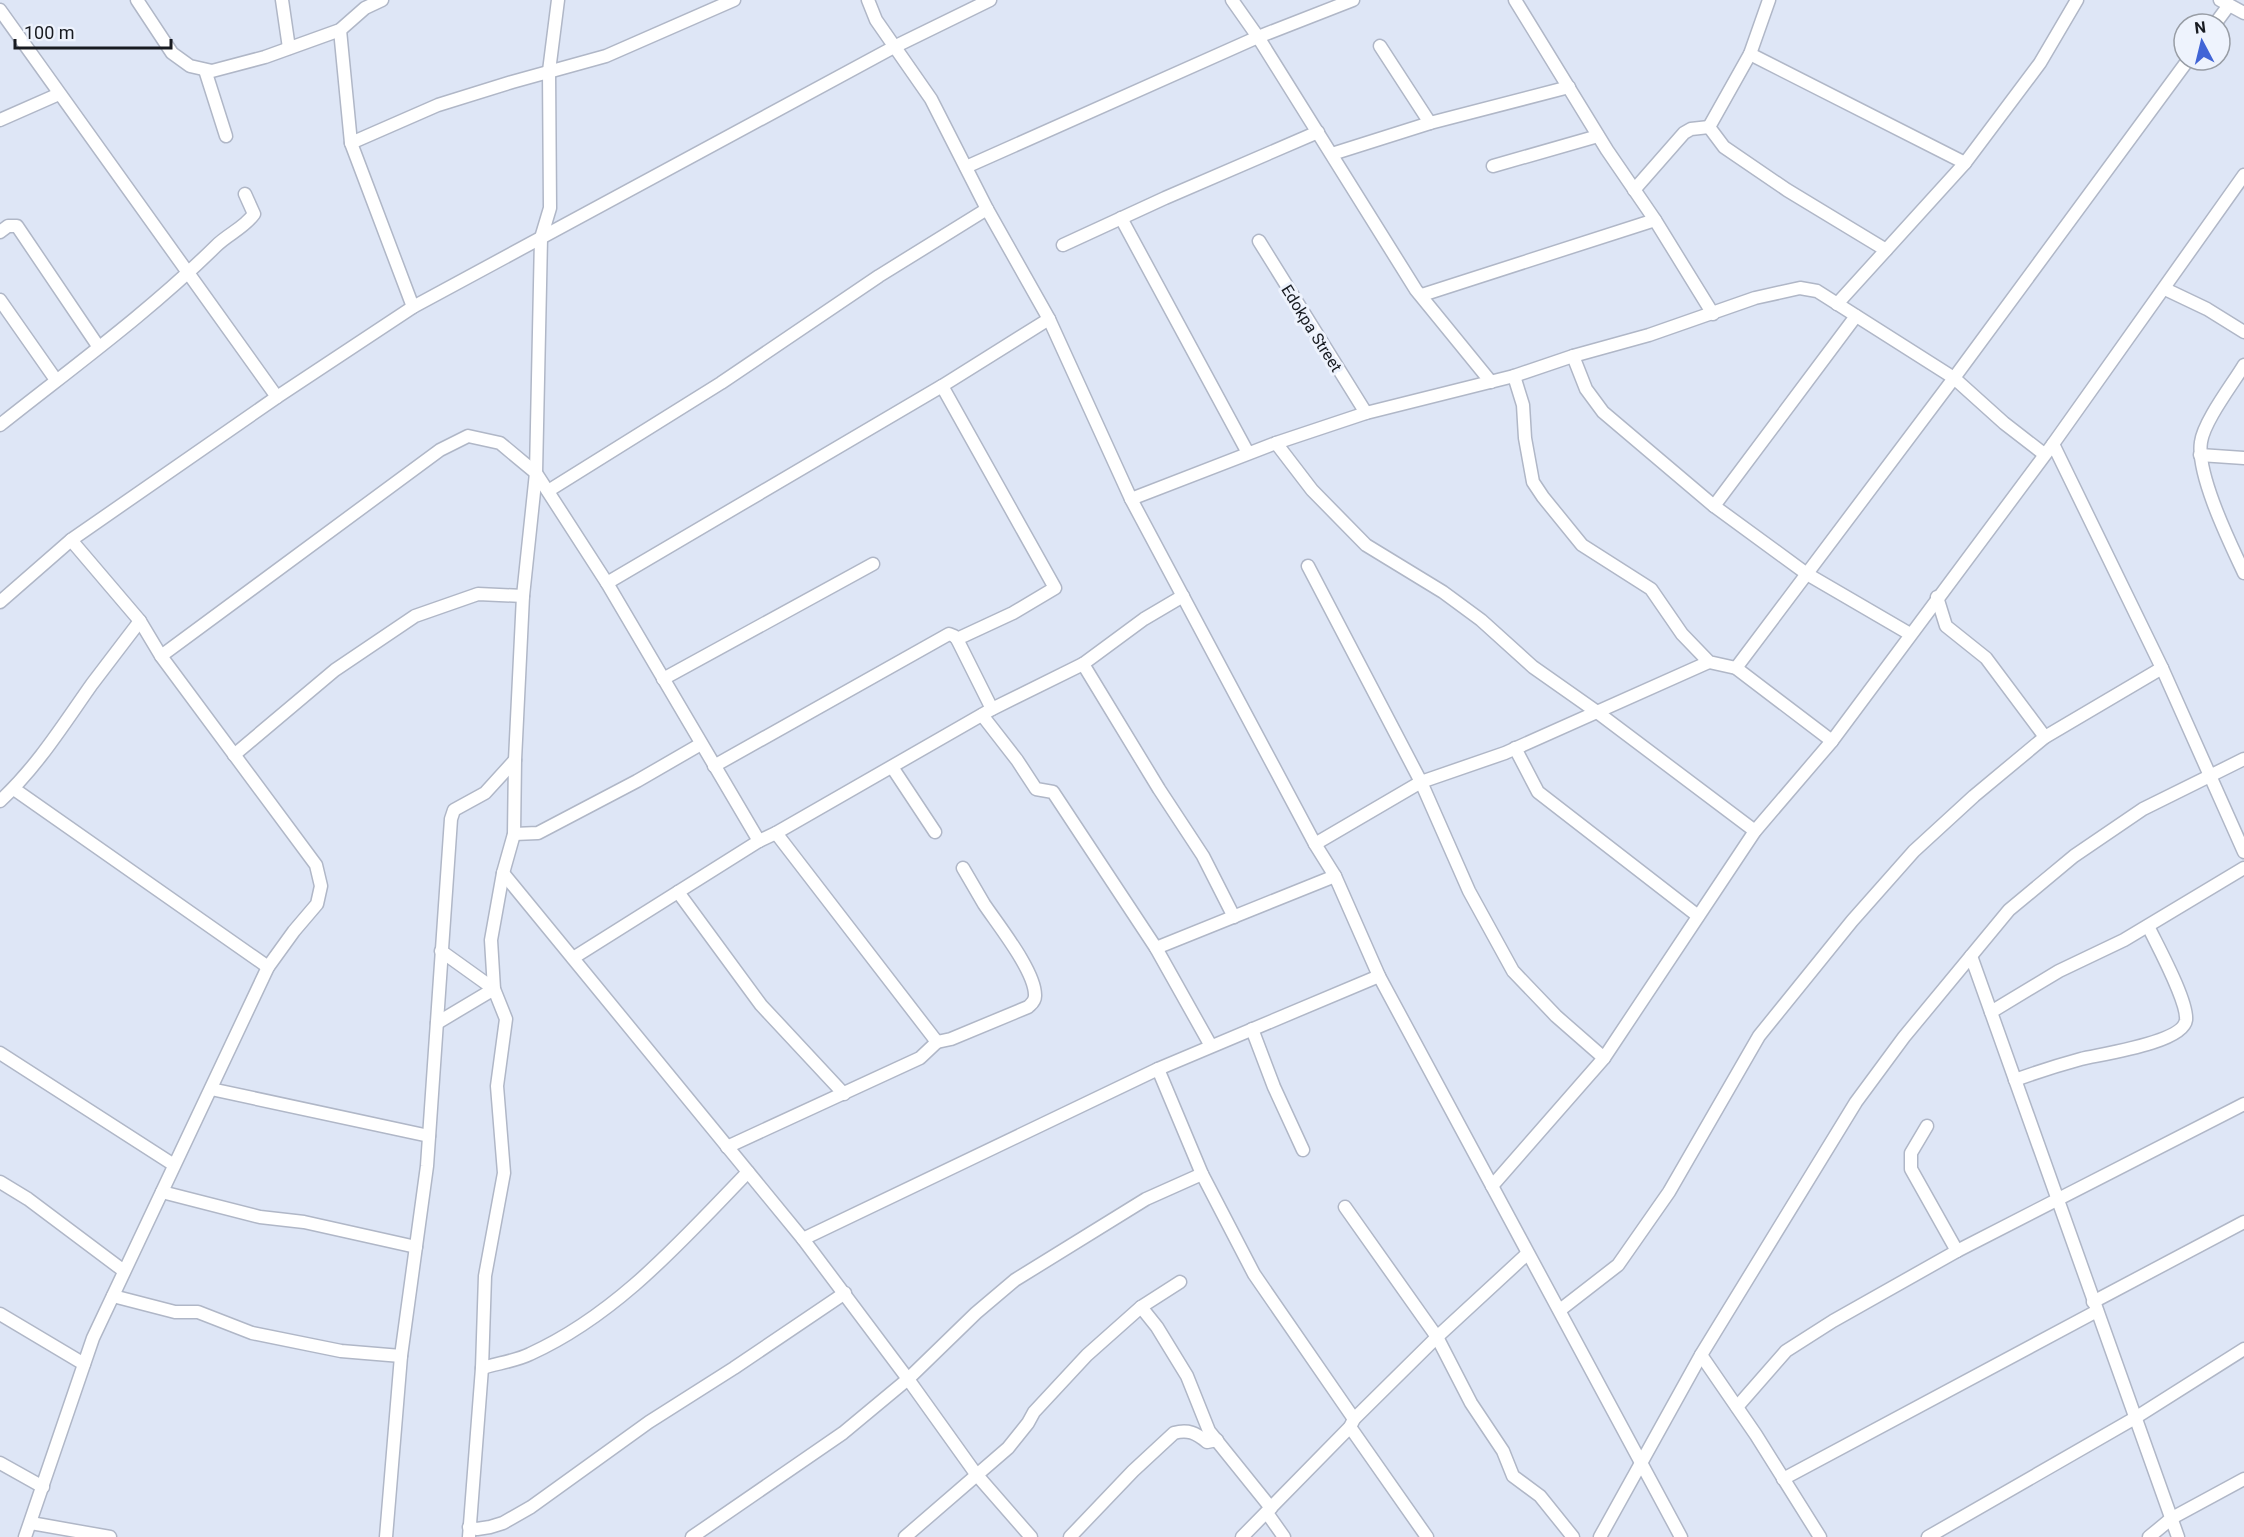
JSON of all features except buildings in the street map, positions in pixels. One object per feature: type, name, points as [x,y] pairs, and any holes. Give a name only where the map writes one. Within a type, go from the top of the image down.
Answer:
[{"type":"street","points":[[137,0],[172,53],[190,66],[212,71],[265,57],[340,30],[365,4],[382,0]]},
{"type":"street","points":[[282,0],[289,48]]},
{"type":"street","points":[[558,0],[549,71],[550,208],[541,238],[536,473],[523,596],[514,834],[503,873],[491,940],[494,989],[506,1019],[497,1086],[504,1173],[485,1276],[482,1368],[469,1532],[503,1523],[531,1507],[649,1422],[845,1293]]},
{"type":"street","points":[[351,143],[438,105],[606,56],[734,0]]},
{"type":"street","points":[[868,0],[876,20],[931,99],[987,209],[1049,319],[1131,500],[1315,844],[1335,876],[1379,976],[1681,1537]]},
{"type":"street","points":[[0,602],[71,540],[277,398],[413,308],[894,47],[990,0]]},
{"type":"street","points":[[1232,0],[1258,37],[1416,290],[1422,294],[1491,382]]},
{"type":"street","points":[[966,167],[1258,37],[1353,0]]},
{"type":"street","points":[[1515,0],[1713,314]]},
{"type":"street","points":[[1709,127],[1750,54],[1769,0]]},
{"type":"street","points":[[1837,304],[1965,163],[2040,63],[2077,0]]},
{"type":"street","points":[[2225,2],[2244,13]]},
{"type":"street","points":[[0,10],[277,398]]},
{"type":"street","points":[[340,30],[351,143],[413,308]]},
{"type":"street","points":[[1380,46],[1430,123]]},
{"type":"street","points":[[1750,54],[1965,163]]},
{"type":"street","points":[[205,70],[225,136]]},
{"type":"street","points":[[1736,668],[1954,378],[2179,72]]},
{"type":"street","points":[[1332,154],[1430,123],[1569,87]]},
{"type":"street","points":[[0,120],[59,94]]},
{"type":"street","points":[[1634,190],[1684,133],[1691,129],[1709,127]]},
{"type":"street","points":[[1709,127],[1724,147],[1786,190],[1886,250]]},
{"type":"street","points":[[1063,245],[1318,132]]},
{"type":"street","points":[[1493,166],[1598,135]]},
{"type":"street","points":[[1492,1186],[1604,1058],[1755,831],[1832,741],[2048,449],[2244,175]]},
{"type":"street","points":[[0,425],[188,274],[219,243],[249,222],[254,214],[245,194]]},
{"type":"street","points":[[548,491],[721,383],[879,276],[987,209]]},
{"type":"street","points":[[1121,218],[1248,453]]},
{"type":"street","points":[[1422,294],[1655,220]]},
{"type":"street","points":[[0,232],[8,226],[17,226],[98,346]]},
{"type":"street","name":"Edokpa Street","points":[[1259,241],[1366,413]]},
{"type":"street","points":[[1131,500],[1248,453],[1366,413],[1514,376],[1573,356],[1649,335],[1755,298],[1800,288],[1817,291],[1954,378],[2004,423],[2048,449],[2162,668],[2244,852]]},
{"type":"street","points":[[2164,289],[2207,309],[2244,332]]},
{"type":"street","points":[[0,300],[56,380]]},
{"type":"street","points":[[1714,506],[1856,316]]},
{"type":"street","points":[[607,583],[942,386],[1049,319]]},
{"type":"street","points":[[1573,356],[1586,389],[1603,412],[1714,506],[1807,574],[1910,634]]},
{"type":"street","points":[[2244,365],[2208,424],[2201,440],[2200,455],[2217,515],[2244,573]]},
{"type":"street","points":[[1514,376],[1523,405],[1525,438],[1533,482],[1582,545],[1651,589],[1682,634],[1709,662],[1736,668],[1832,741]]},
{"type":"street","points":[[942,386],[1054,585],[1053,590],[1043,596],[957,639]]},
{"type":"street","points":[[161,656],[440,450],[468,436],[500,443],[536,473],[548,491],[607,583],[759,841]]},
{"type":"street","points":[[1276,443],[1312,490],[1366,545],[1443,592],[1481,620],[1533,667],[1597,712],[1755,831]]},
{"type":"street","points":[[2200,455],[2244,458]]},
{"type":"street","points":[[25,1537],[93,1338],[268,967],[317,904],[321,886],[316,865],[161,656],[140,621],[71,540]]},
{"type":"street","points":[[663,679],[873,564]]},
{"type":"street","points":[[1308,566],[1421,782],[1469,891],[1513,971],[1556,1016],[1604,1058]]},
{"type":"street","points":[[234,755],[335,670],[415,616],[478,594],[523,596]]},
{"type":"street","points":[[573,958],[759,841],[987,712],[1083,664],[1144,619],[1184,596]]},
{"type":"street","points":[[1937,597],[1946,626],[1986,658],[2046,737]]},
{"type":"street","points":[[0,801],[14,789],[56,738],[140,621]]},
{"type":"street","points":[[714,766],[952,634],[957,639],[987,712],[1017,760],[1036,789],[1053,792],[1156,948],[1211,1046]]},
{"type":"street","points":[[1315,844],[1421,782],[1515,748],[1709,662]]},
{"type":"street","points":[[1083,664],[1159,789],[1203,856],[1234,916]]},
{"type":"street","points":[[1560,1310],[1618,1265],[1669,1192],[1759,1036],[1852,921],[1914,851],[1974,796],[2046,737],[2162,668]]},
{"type":"street","points":[[514,834],[538,833],[637,781],[701,744]]},
{"type":"street","points":[[1515,748],[1538,792],[1698,916]]},
{"type":"street","points":[[1600,1537],[1701,1355],[1857,1102],[1904,1037],[2009,910],[2074,856],[2143,809],[2244,759]]},
{"type":"street","points":[[386,1537],[401,1356],[429,1136],[451,819],[454,810],[485,793],[515,760]]},
{"type":"street","points":[[892,767],[935,832]]},
{"type":"street","points":[[14,789],[268,967]]},
{"type":"street","points":[[776,833],[938,1042]]},
{"type":"street","points":[[726,1146],[920,1058],[938,1042],[951,1039],[1028,1007],[1034,1002],[1033,986],[1019,954],[982,901],[963,868]]},
{"type":"street","points":[[1991,1012],[2059,971],[2124,940],[2244,868]]},
{"type":"street","points":[[503,873],[803,1239],[845,1293],[976,1474],[1031,1537]]},
{"type":"street","points":[[1156,948],[1335,876]]},
{"type":"street","points":[[678,892],[761,1005],[844,1094]]},
{"type":"street","points":[[2015,1080],[2081,1059],[2135,1047],[2168,1037],[2179,1031],[2185,1024],[2186,1017],[2174,979],[2148,926]]},
{"type":"street","points":[[441,951],[494,989]]},
{"type":"street","points":[[1971,956],[2178,1537]]},
{"type":"street","points":[[803,1239],[1158,1069],[1379,976]]},
{"type":"street","points":[[437,1023],[494,989]]},
{"type":"street","points":[[1251,1029],[1303,1150]]},
{"type":"street","points":[[0,1053],[174,1166]]},
{"type":"street","points":[[1158,1069],[1202,1174],[1254,1274],[1427,1537]]},
{"type":"street","points":[[211,1089],[429,1136]]},
{"type":"street","points":[[1737,1407],[1786,1352],[1833,1321],[1957,1251],[2244,1104]]},
{"type":"street","points":[[1927,1126],[1911,1153],[1911,1169],[1957,1251]]},
{"type":"street","points":[[482,1368],[528,1355],[602,1311],[660,1264],[748,1172]]},
{"type":"street","points":[[692,1537],[843,1433],[908,1379],[976,1313],[1015,1280],[1146,1199],[1202,1174]]},
{"type":"street","points":[[0,1182],[28,1199],[124,1271]]},
{"type":"street","points":[[162,1192],[260,1217],[304,1222],[416,1247]]},
{"type":"street","points":[[1345,1207],[1437,1337],[1471,1403],[1503,1451],[1513,1476],[1540,1496],[1573,1537]]},
{"type":"street","points":[[1783,1479],[2244,1222]]},
{"type":"street","points":[[1242,1537],[1437,1337],[1527,1254]]},
{"type":"street","points":[[905,1537],[1008,1448],[1034,1412],[1087,1355],[1141,1308],[1180,1282]]},
{"type":"street","points":[[113,1296],[175,1312],[198,1312],[252,1333],[341,1351],[401,1356]]},
{"type":"street","points":[[1141,1308],[1173,1351],[1194,1388],[1209,1431],[1269,1511],[1284,1537]]},
{"type":"street","points":[[0,1314],[84,1364]]},
{"type":"street","points":[[1928,1537],[2135,1418],[2244,1349]]},
{"type":"street","points":[[1701,1355],[1820,1537]]},
{"type":"street","points":[[1070,1537],[1140,1464],[1174,1433],[1183,1430],[1197,1433],[1207,1442],[1217,1440]]},
{"type":"street","points":[[0,1463],[43,1487]]},
{"type":"street","points":[[2149,1537],[2172,1518],[2244,1479]]},
{"type":"street","points":[[31,1523],[110,1537]]}]
